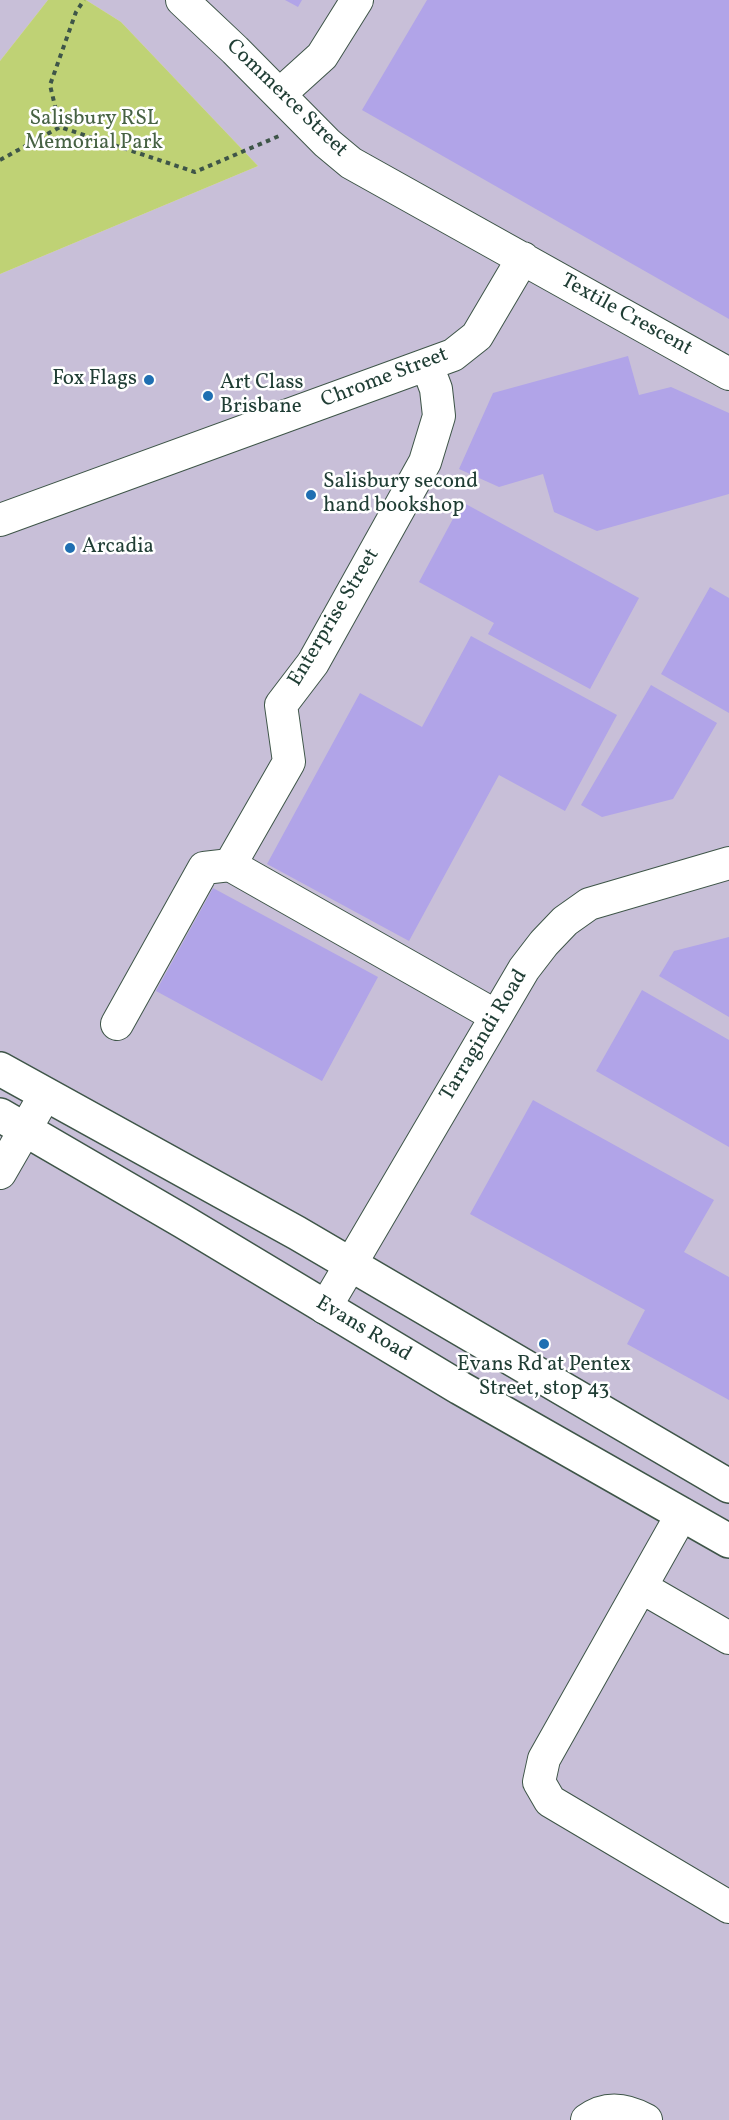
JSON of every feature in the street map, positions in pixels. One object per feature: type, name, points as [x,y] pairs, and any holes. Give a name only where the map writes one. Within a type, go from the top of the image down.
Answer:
[{"type":"main road","points":[[0,1069],[350,1264],[729,1486]]},
{"type":"main road","name":"Evans Road","points":[[12,1122],[460,1388],[729,1541]]},
{"type":"street","name":"Commerce Street","points":[[182,0],[351,163],[524,258]]},
{"type":"street","points":[[280,94],[322,56],[357,0]]},
{"type":"street","name":"Chrome Street","points":[[0,520],[453,355],[477,336],[524,258]]},
{"type":"street","name":"Textile Crescent","points":[[524,258],[729,374]]},
{"type":"street","name":"Enterprise Street","points":[[230,865],[289,762],[281,705],[313,663],[425,462],[439,416],[436,389],[426,365]]},
{"type":"street","name":"Tarragindi Road","points":[[325,1308],[524,969],[544,943],[565,921],[589,904],[729,863]]},
{"type":"street","points":[[117,1024],[204,868],[230,865],[496,1016]]},
{"type":"street","points":[[0,1173],[12,1122],[45,1095]]},
{"type":"street","points":[[682,1514],[544,1759],[539,1782],[550,1801],[729,1906]]},
{"type":"street","points":[[641,1587],[729,1638]]},
{"type":"street","points":[[586,2120],[605,2110],[628,2111],[646,2120]]},
{"type":"path","points":[[60,127],[50,85],[76,12],[84,0]]},
{"type":"path","points":[[0,160],[60,127],[195,172],[308,124]]},
{"type":"shaded area","points":[[0,0],[48,0],[0,61]]},
{"type":"shaded area","points":[[86,0],[729,0],[729,2120],[0,2120],[0,274],[258,166],[121,22]]},
{"type":"green space","name":"Salisbury RSL Memorial Park","points":[[48,0],[86,0],[121,22],[258,166],[0,274],[0,61]]},
{"type":"building","points":[[285,0],[302,0],[298,7]]},
{"type":"building","points":[[427,0],[729,0],[729,319],[362,110]]},
{"type":"building","points":[[628,356],[639,395],[671,387],[729,413],[729,494],[597,531],[554,512],[543,474],[499,487],[459,469],[493,393]]},
{"type":"building","points":[[462,502],[639,598],[590,689],[488,634],[494,623],[419,582]]},
{"type":"building","points":[[710,587],[729,598],[729,713],[661,674]]},
{"type":"building","points":[[471,636],[617,715],[565,811],[499,775],[409,941],[267,864],[360,693],[422,727]]},
{"type":"building","points":[[651,685],[717,723],[673,799],[602,817],[581,805]]},
{"type":"building","points":[[213,888],[378,977],[322,1081],[156,991]]},
{"type":"building","points":[[729,937],[729,1017],[659,976],[674,951]]},
{"type":"building","points":[[642,990],[729,1040],[729,1147],[596,1071]]},
{"type":"building","points":[[533,1100],[714,1200],[684,1252],[729,1277],[729,1400],[627,1344],[645,1310],[470,1214]]},
{"type":"place","name":"Fox Flags","points":[[149,380]]},
{"type":"place","name":"Art Class Brisbane","points":[[208,396]]},
{"type":"place","name":"Salisbury second hand bookshop","points":[[311,495]]},
{"type":"place","name":"Arcadia","points":[[70,548]]},
{"type":"place","name":"Evans Rd at Pentex Street, stop 43","points":[[544,1344]]}]
